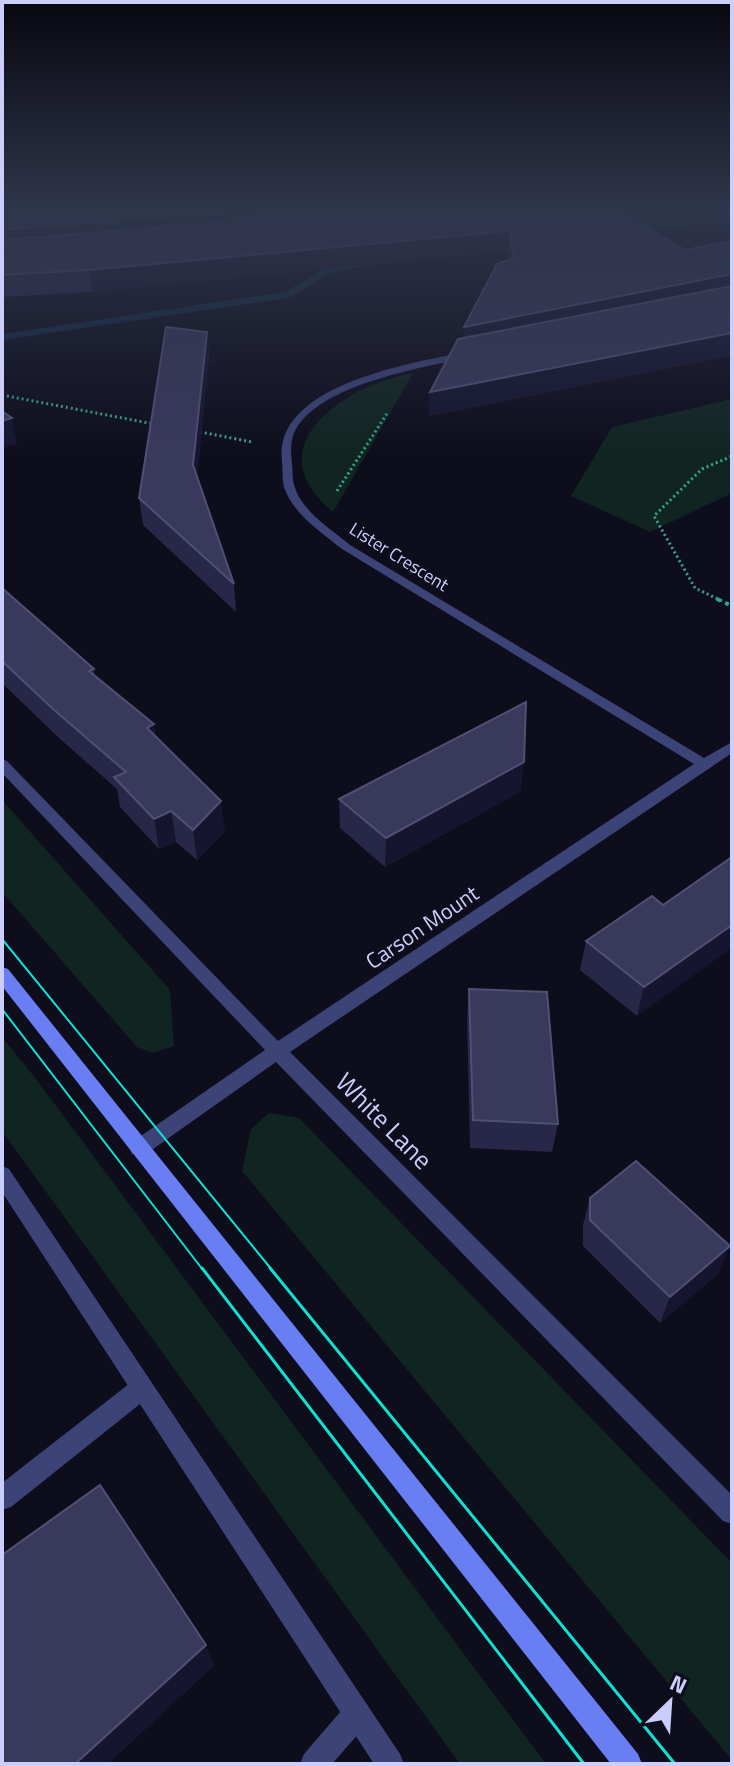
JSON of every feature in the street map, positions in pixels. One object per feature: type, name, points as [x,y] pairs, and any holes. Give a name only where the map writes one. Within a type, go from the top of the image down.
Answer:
[{"type":"main road","points":[[2,974],[628,1764]]},
{"type":"street","points":[[285,448],[291,429],[322,402],[358,382],[406,367],[481,352]]},
{"type":"street","name":"Lister Crescent","points":[[285,448],[290,489],[317,522],[346,547],[704,764]]},
{"type":"street","name":"Carson Mount","points":[[139,1148],[277,1051],[732,746]]},
{"type":"street","name":"White Lane","points":[[2,764],[277,1051],[732,1512]]},
{"type":"street","points":[[2,1175],[390,1764]]},
{"type":"street","points":[[2,1498],[142,1388]]},
{"type":"street","points":[[314,1764],[357,1714]]},
{"type":"path","points":[[317,522],[406,384],[406,367]]},
{"type":"path","points":[[2,395],[154,424]]},
{"type":"path","points":[[184,429],[285,448]]},
{"type":"path","points":[[732,456],[702,469],[654,516],[695,588],[732,606]]},
{"type":"green space","points":[[413,373],[333,512],[310,488],[302,464],[305,442],[318,422],[337,405],[361,390]]},
{"type":"green space","points":[[732,399],[732,493],[650,532],[571,496],[612,427]]},
{"type":"green space","points":[[2,800],[170,990],[174,1046],[152,1053],[137,1047],[2,892]]},
{"type":"green space","points":[[2,1037],[546,1764],[460,1764],[2,1131]]},
{"type":"green space","points":[[269,1113],[299,1118],[732,1563],[732,1760],[242,1171],[251,1129]]},
{"type":"building","points":[[482,292],[639,292],[464,327]]},
{"type":"building","points":[[699,292],[732,292],[732,333],[430,392],[458,339]]},
{"type":"building","points":[[166,327],[207,332],[193,465],[234,584],[139,498]]},
{"type":"building","points":[[2,411],[12,418],[2,421]]},
{"type":"building","points":[[2,588],[94,669],[89,671],[154,724],[147,728],[221,801],[193,830],[171,811],[154,819],[114,777],[126,772],[2,661]]},
{"type":"building","points":[[526,702],[524,762],[386,838],[339,799]]},
{"type":"building","points":[[732,857],[732,925],[644,987],[586,941],[652,896],[663,905]]},
{"type":"building","points":[[469,989],[547,992],[558,1124],[473,1120]]},
{"type":"building","points":[[636,1161],[730,1246],[670,1297],[590,1220],[590,1198]]},
{"type":"building","points":[[100,1485],[206,1645],[75,1764],[2,1764],[2,1555]]},
{"type":"waterway","points":[[2,337],[292,292]]},
{"type":"tram line","points":[[2,939],[272,1270]]},
{"type":"tram line","points":[[2,1009],[203,1270]]},
{"type":"tram line","points":[[202,1268],[584,1764]]},
{"type":"tram line","points":[[270,1268],[675,1764]]}]
